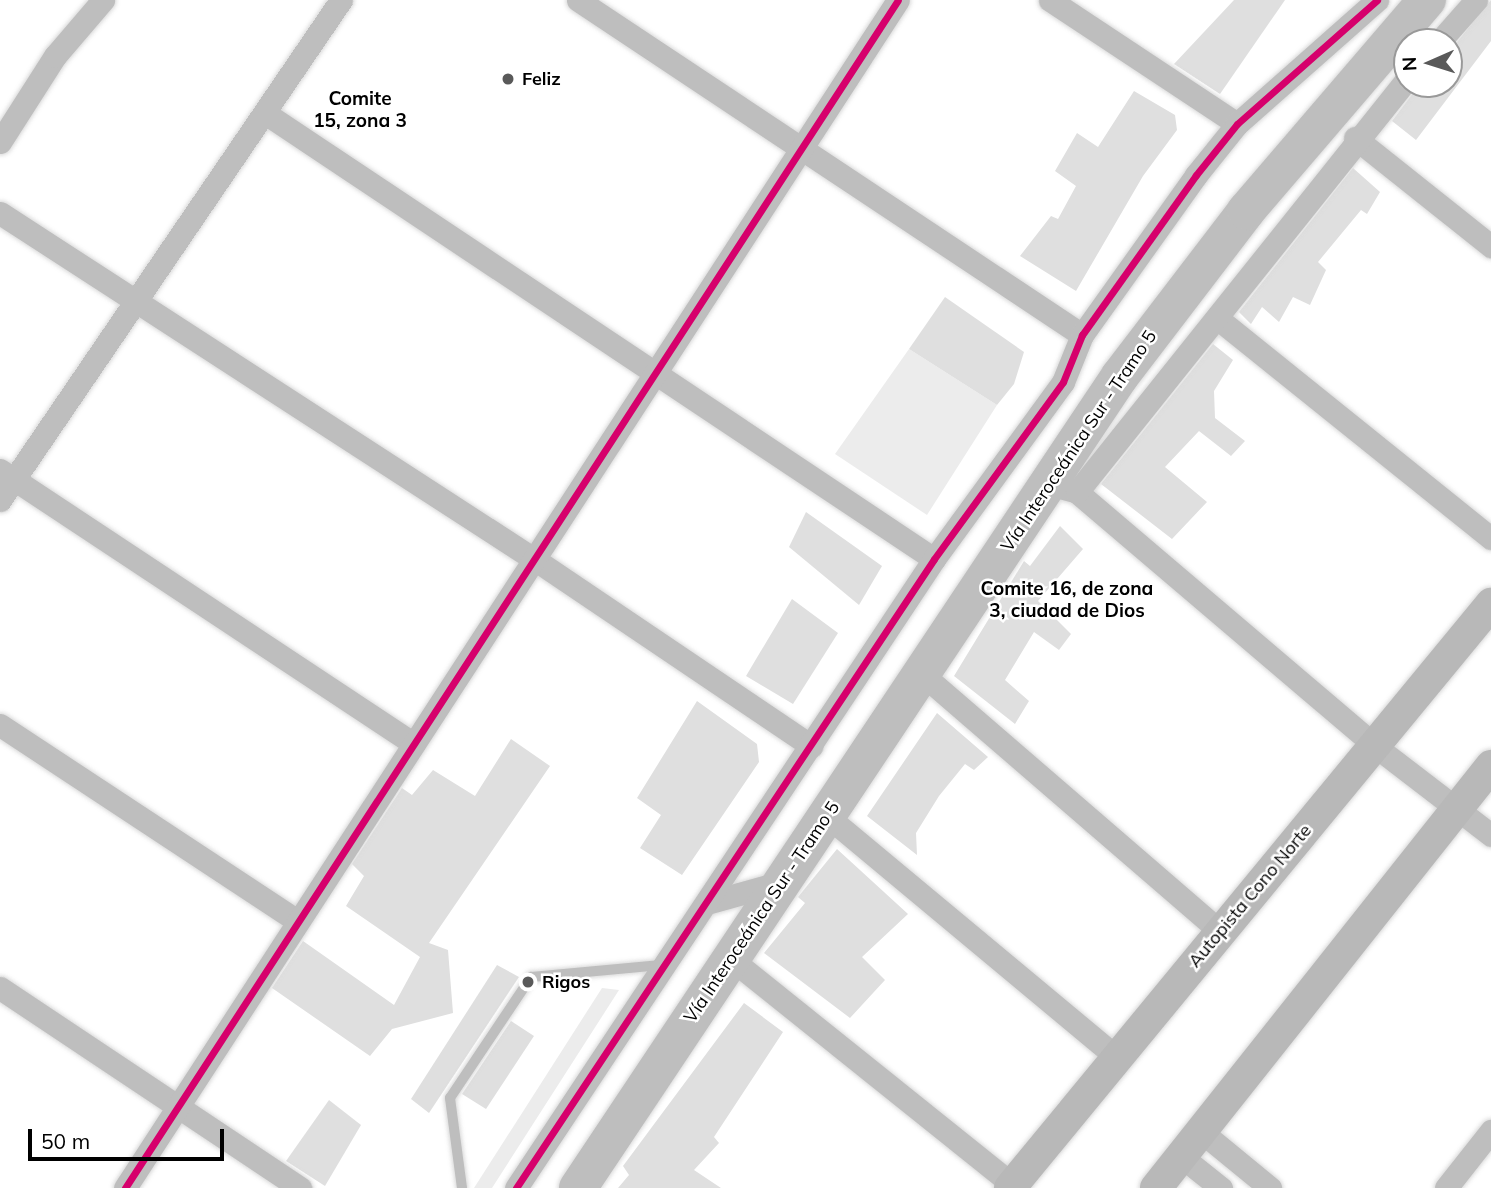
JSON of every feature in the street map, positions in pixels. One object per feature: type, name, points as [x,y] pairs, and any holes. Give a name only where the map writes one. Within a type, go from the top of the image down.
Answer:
[{"type":"highway","name":"Vía Interoceánica Sur - Tramo 5","points":[[578,1188],[922,674],[1063,488],[1201,268],[1427,0]]},
{"type":"main road","name":"Autopista Cono Norte","points":[[1011,1186],[1491,604]]},
{"type":"main road","points":[[1156,1188],[1203,1133],[1491,766]]},
{"type":"street","points":[[0,142],[55,56],[103,0]]},
{"type":"street","points":[[0,500],[7,474],[137,298],[341,0]]},
{"type":"street","points":[[578,0],[803,146],[1082,335]]},
{"type":"street","points":[[125,1188],[176,1106],[537,561],[654,372],[898,0]]},
{"type":"street","points":[[1049,0],[1237,124]]},
{"type":"street","points":[[516,1188],[710,902],[934,559],[1063,382],[1082,335],[1237,124],[1377,0]]},
{"type":"street","points":[[1451,28],[1476,0]]},
{"type":"street","points":[[1393,95],[1355,138],[1217,318],[1063,488],[1375,746],[1457,806],[1491,835]]},
{"type":"street","points":[[265,113],[934,559]]},
{"type":"street","points":[[1355,138],[1491,246]]},
{"type":"street","points":[[0,213],[137,298],[537,561],[811,746]]},
{"type":"street","points":[[1217,318],[1491,538]]},
{"type":"street","points":[[7,474],[414,744]]},
{"type":"street","points":[[922,674],[1220,932]]},
{"type":"street","points":[[0,725],[298,921]]},
{"type":"street","points":[[827,816],[1116,1058]]},
{"type":"street","points":[[710,902],[782,882]]},
{"type":"street","points":[[731,959],[1011,1186]]},
{"type":"street","points":[[1,990],[300,1188]]},
{"type":"street","points":[[1446,1188],[1491,1131]]},
{"type":"street","points":[[1203,1133],[1270,1188]]},
{"type":"street","points":[[1182,1157],[1221,1188]]},
{"type":"lane","points":[[462,1188],[450,1098],[531,977],[668,965]]},
{"type":"shaded area","points":[[909,349],[997,405],[927,515],[835,454]]},
{"type":"shaded area","points":[[602,988],[619,990],[492,1188],[474,1188]]},
{"type":"building","points":[[1234,0],[1285,0],[1220,94],[1174,64]]},
{"type":"building","points":[[1491,0],[1491,41],[1463,78],[1463,35]]},
{"type":"building","points":[[1134,91],[1175,115],[1177,130],[1143,176],[1076,291],[1020,256],[1051,216],[1058,219],[1076,186],[1055,171],[1077,133],[1098,147]]},
{"type":"building","points":[[1409,98],[1448,98],[1416,140],[1392,121]]},
{"type":"building","points":[[1353,168],[1380,192],[1367,214],[1361,210],[1318,262],[1326,270],[1310,305],[1293,297],[1279,322],[1262,307],[1251,324],[1239,312]]},
{"type":"building","points":[[945,297],[1024,352],[1014,384],[997,405],[909,349]]},
{"type":"building","points":[[1213,344],[1233,360],[1214,391],[1215,418],[1245,441],[1231,456],[1199,431],[1165,467],[1207,502],[1172,539],[1101,484]]},
{"type":"building","points":[[806,512],[882,566],[859,605],[789,547]]},
{"type":"building","points":[[1060,526],[1083,549],[1038,601],[1071,634],[1059,650],[1034,632],[1005,680],[1029,701],[1015,724],[954,676],[1024,561],[1030,566]]},
{"type":"building","points":[[792,599],[838,633],[793,704],[746,676]]},
{"type":"building","points":[[697,701],[757,744],[759,762],[682,875],[640,848],[661,815],[637,798]]},
{"type":"building","points":[[937,713],[988,757],[974,770],[965,764],[939,796],[916,833],[917,855],[867,816]]},
{"type":"building","points":[[511,739],[550,766],[429,943],[448,950],[453,1013],[392,1029],[370,1056],[272,988],[303,941],[394,1005],[420,957],[346,906],[364,876],[352,864],[402,788],[412,795],[433,770],[475,796]]},
{"type":"building","points":[[837,849],[908,914],[862,957],[885,980],[850,1018],[764,953],[805,903],[798,897]]},
{"type":"building","points":[[497,965],[519,977],[429,1113],[411,1099]]},
{"type":"building","points":[[744,1003],[783,1032],[714,1137],[719,1143],[694,1170],[721,1188],[618,1188],[629,1175],[623,1166]]},
{"type":"building","points":[[511,1021],[534,1036],[486,1109],[462,1094]]},
{"type":"building","points":[[329,1100],[361,1125],[325,1186],[286,1161]]},
{"type":"cycle path","points":[[125,1188],[898,0]]},
{"type":"cycle path","points":[[516,1188],[934,559],[1063,382],[1082,335],[1196,175],[1237,124],[1377,0]]},
{"type":"place","name":"Feliz","points":[[508,79]]},
{"type":"place","name":"Rigos","points":[[528,982]]},
{"type":"district","name":"Comite 15, zona 3","points":[[360,110]]},
{"type":"district","name":"Comite 16, de zona 3, ciudad de Dios","points":[[1067,600]]}]
